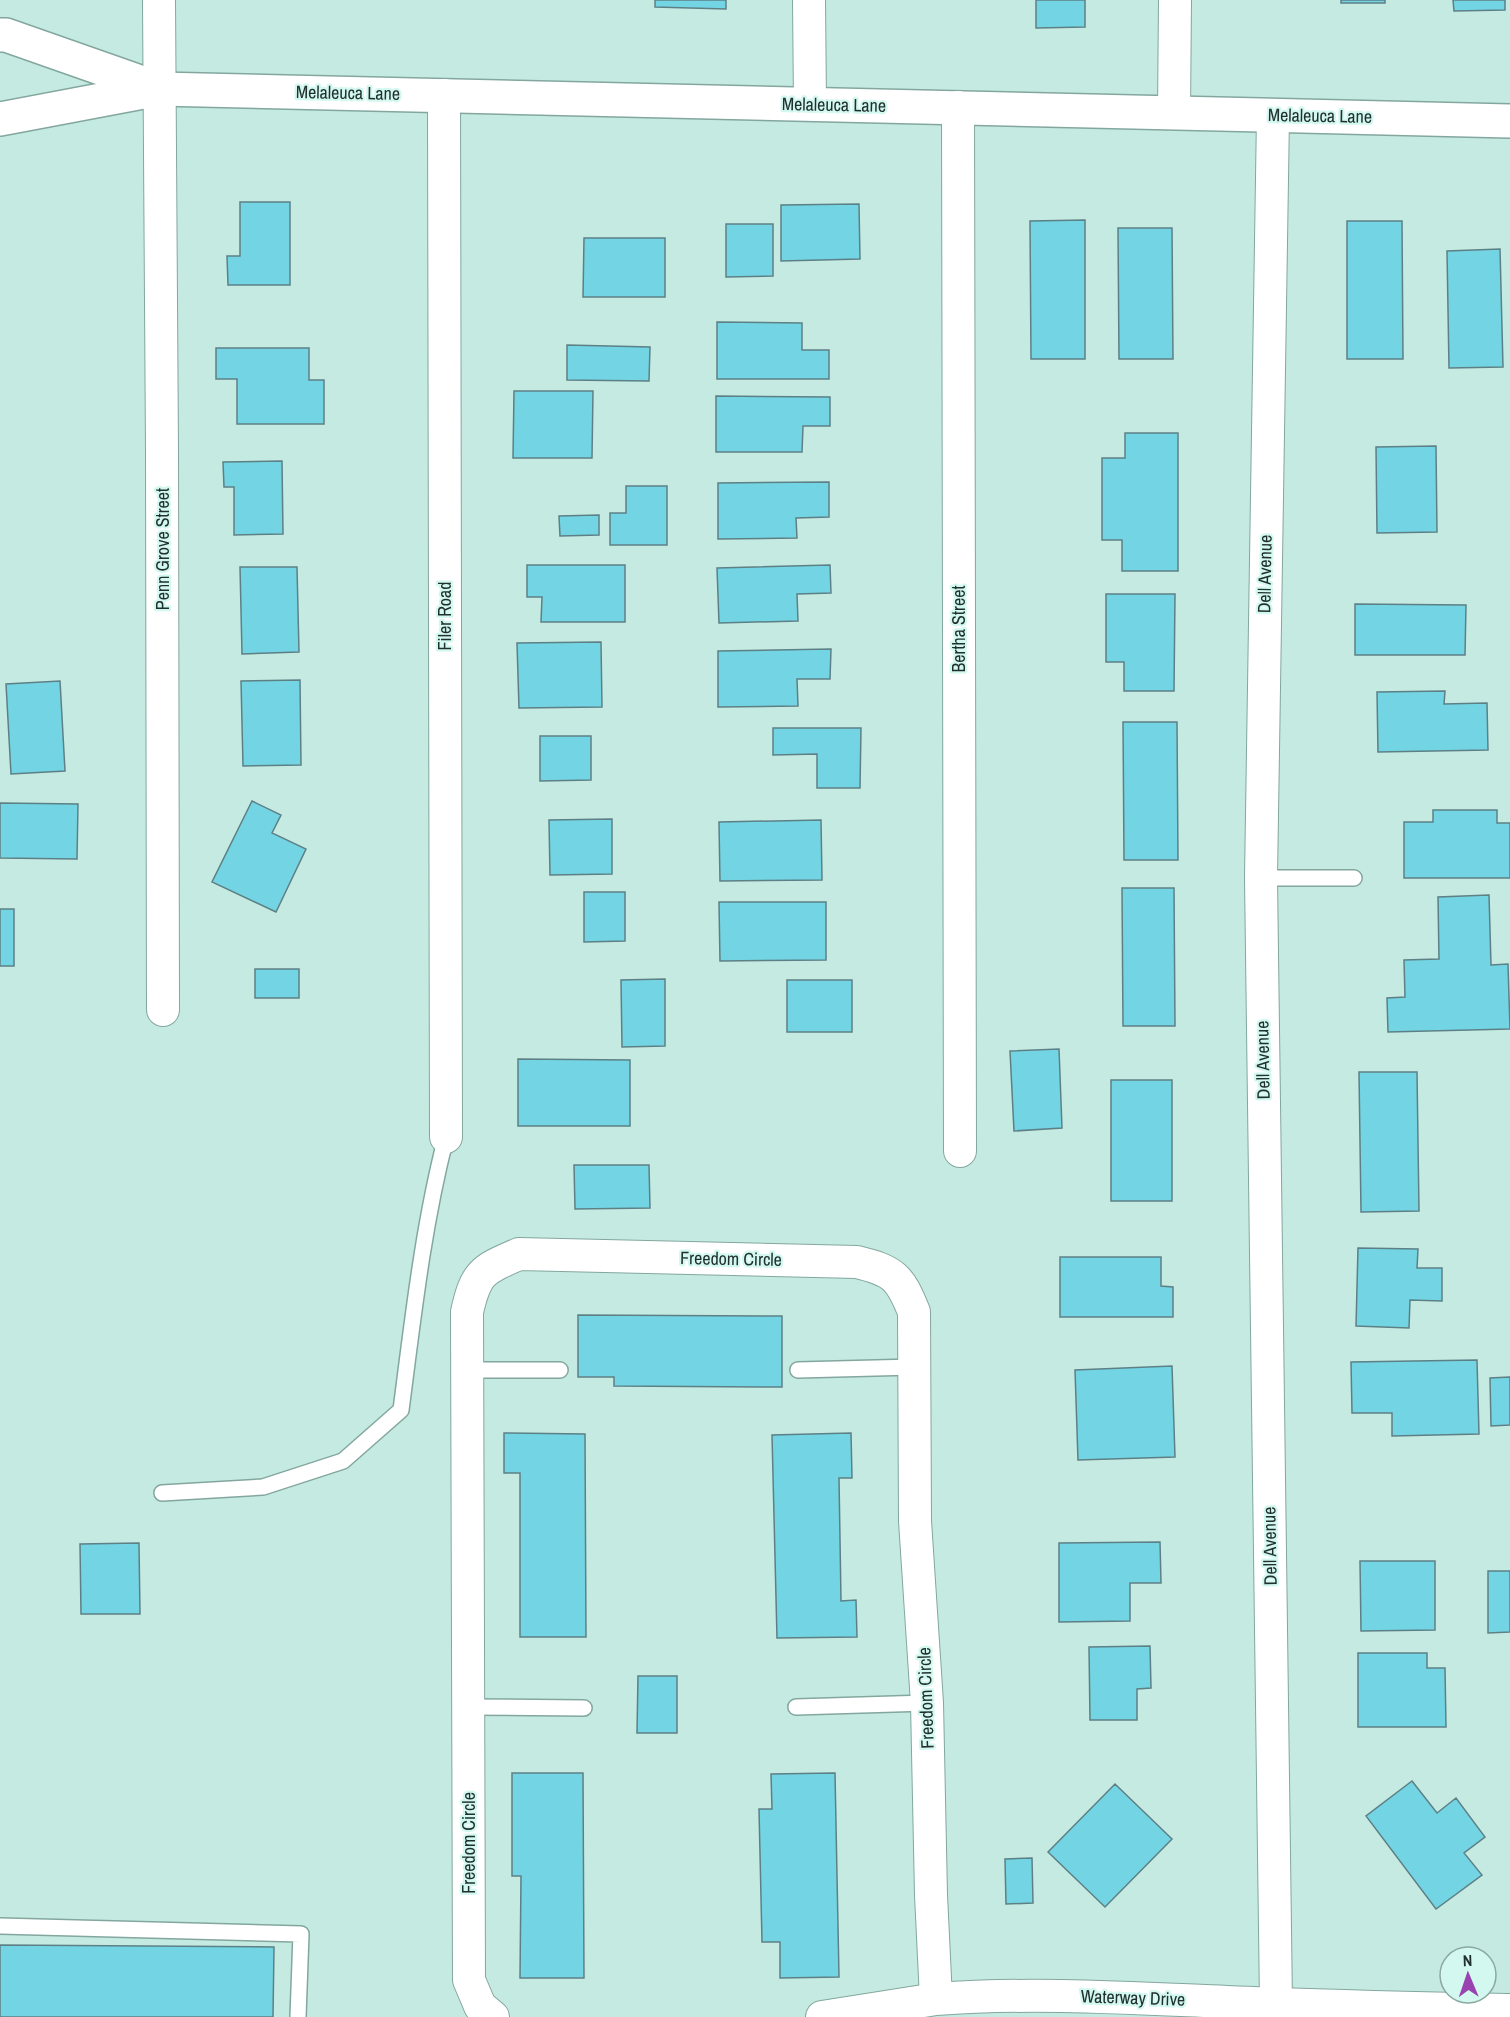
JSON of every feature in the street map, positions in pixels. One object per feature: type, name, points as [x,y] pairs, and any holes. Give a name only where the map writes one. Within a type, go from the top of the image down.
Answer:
[{"type":"street","name":"Penn Grove Street","points":[[159,0],[164,1010]]},
{"type":"street","points":[[810,0],[810,104]]},
{"type":"street","points":[[1174,113],[1175,0]]},
{"type":"street","name":"Melaleuca Lane","points":[[0,35],[6,35],[159,89]]},
{"type":"street","name":"Melaleuca Lane","points":[[0,119],[159,89],[1510,121]]},
{"type":"street","name":"Filer Road","points":[[444,95],[446,1137]]},
{"type":"street","name":"Bertha Street","points":[[958,107],[960,1151]]},
{"type":"street","name":"Dell Avenue","points":[[1273,115],[1261,878],[1276,2004]]},
{"type":"street","name":"Freedom Circle","points":[[490,2016],[480,2006],[469,1980],[467,1312],[473,1287],[489,1267],[519,1254],[857,1262],[883,1268],[904,1286],[914,1312],[915,1521],[927,1703],[936,2008]]},
{"type":"street","name":"Waterway Drive","points":[[936,2008],[991,1995],[1510,2010]]},
{"type":"street","points":[[822,2017],[936,2008]]},
{"type":"lane","points":[[1261,878],[1354,878]]},
{"type":"lane","points":[[162,1493],[262,1487],[343,1461],[401,1410],[418,1283],[437,1172],[446,1137]]},
{"type":"lane","points":[[798,1370],[914,1367]]},
{"type":"lane","points":[[468,1370],[560,1370]]},
{"type":"lane","points":[[796,1707],[927,1703]]},
{"type":"lane","points":[[468,1707],[584,1708]]},
{"type":"lane","points":[[0,1926],[300,1934],[298,2017]]},
{"type":"building","points":[[655,0],[726,0],[726,9],[655,7]]},
{"type":"building","points":[[1036,0],[1085,0],[1085,27],[1036,28]]},
{"type":"building","points":[[1341,0],[1385,0],[1385,3],[1341,3]]},
{"type":"building","points":[[1453,0],[1505,0],[1505,10],[1454,11]]},
{"type":"building","points":[[240,202],[290,202],[290,285],[228,285],[227,256],[240,256]]},
{"type":"building","points":[[859,204],[860,259],[781,261],[781,205]]},
{"type":"building","points":[[1085,220],[1085,359],[1031,359],[1030,221]]},
{"type":"building","points":[[1347,221],[1402,221],[1403,359],[1347,359]]},
{"type":"building","points":[[726,224],[773,224],[773,276],[726,277]]},
{"type":"building","points":[[1118,228],[1172,228],[1173,359],[1119,359]]},
{"type":"building","points":[[584,238],[665,238],[665,297],[583,297]]},
{"type":"building","points":[[1500,249],[1503,367],[1449,368],[1447,251]]},
{"type":"building","points":[[717,322],[802,323],[802,350],[829,350],[829,379],[717,379]]},
{"type":"building","points":[[567,345],[650,347],[649,381],[567,380]]},
{"type":"building","points":[[216,348],[309,348],[309,380],[324,380],[324,424],[237,424],[237,379],[216,379]]},
{"type":"building","points":[[514,391],[593,391],[592,458],[513,458]]},
{"type":"building","points":[[716,396],[830,397],[830,426],[803,426],[802,452],[716,452]]},
{"type":"building","points":[[1125,433],[1178,433],[1178,571],[1122,571],[1122,540],[1102,540],[1102,458],[1125,458]]},
{"type":"building","points":[[1436,446],[1437,532],[1377,533],[1376,447]]},
{"type":"building","points":[[282,461],[283,534],[234,535],[234,487],[224,487],[223,462]]},
{"type":"building","points":[[829,482],[829,517],[796,518],[797,538],[718,539],[718,483]]},
{"type":"building","points":[[626,486],[667,486],[667,545],[610,545],[610,513],[626,513]]},
{"type":"building","points":[[599,515],[599,535],[560,536],[559,516]]},
{"type":"building","points":[[527,565],[625,565],[625,622],[541,622],[542,597],[527,597]]},
{"type":"building","points":[[830,565],[831,593],[797,594],[798,621],[719,623],[717,568]]},
{"type":"building","points":[[240,567],[297,567],[299,652],[242,654]]},
{"type":"building","points":[[1106,594],[1175,594],[1174,691],[1124,691],[1124,662],[1106,662]]},
{"type":"building","points":[[1355,604],[1466,605],[1465,655],[1355,655]]},
{"type":"building","points":[[601,642],[602,707],[519,708],[517,643]]},
{"type":"building","points":[[831,649],[830,679],[797,679],[798,706],[718,707],[718,651]]},
{"type":"building","points":[[300,680],[301,765],[243,766],[241,681]]},
{"type":"building","points":[[60,681],[65,771],[11,774],[6,684]]},
{"type":"building","points":[[1445,691],[1444,704],[1487,703],[1488,750],[1378,752],[1377,692]]},
{"type":"building","points":[[1123,722],[1177,722],[1178,860],[1124,860]]},
{"type":"building","points":[[773,728],[861,728],[860,788],[817,788],[817,754],[773,755]]},
{"type":"building","points":[[540,736],[591,736],[591,780],[540,781]]},
{"type":"building","points":[[252,801],[281,815],[272,833],[306,849],[276,912],[212,882]]},
{"type":"building","points":[[0,803],[78,804],[77,859],[0,858]]},
{"type":"building","points":[[1433,810],[1497,810],[1497,823],[1510,823],[1510,878],[1404,878],[1404,822],[1433,822]]},
{"type":"building","points":[[612,819],[612,874],[550,875],[549,820]]},
{"type":"building","points":[[821,820],[822,880],[720,881],[719,822]]},
{"type":"building","points":[[1122,888],[1174,888],[1175,1026],[1123,1026]]},
{"type":"building","points":[[584,892],[625,892],[625,941],[584,942]]},
{"type":"building","points":[[1489,895],[1491,965],[1508,964],[1510,1029],[1388,1032],[1387,998],[1405,997],[1404,960],[1439,959],[1438,897]]},
{"type":"building","points":[[719,902],[826,902],[826,960],[720,961]]},
{"type":"building","points":[[0,909],[14,909],[14,966],[0,966]]},
{"type":"building","points":[[255,969],[299,969],[299,998],[255,998]]},
{"type":"building","points":[[665,979],[665,1046],[622,1047],[621,980]]},
{"type":"building","points":[[787,980],[852,980],[852,1032],[787,1032]]},
{"type":"building","points":[[1059,1049],[1062,1128],[1014,1131],[1010,1051]]},
{"type":"building","points":[[518,1059],[630,1060],[630,1126],[518,1126]]},
{"type":"building","points":[[1359,1072],[1417,1072],[1419,1211],[1361,1212]]},
{"type":"building","points":[[1111,1080],[1172,1080],[1172,1201],[1111,1201]]},
{"type":"building","points":[[574,1165],[649,1165],[650,1208],[575,1209]]},
{"type":"building","points":[[1358,1248],[1418,1249],[1417,1268],[1442,1268],[1442,1301],[1410,1300],[1409,1328],[1356,1326]]},
{"type":"building","points":[[1060,1257],[1161,1257],[1161,1286],[1173,1287],[1173,1317],[1060,1317]]},
{"type":"building","points":[[578,1315],[782,1316],[782,1387],[614,1386],[614,1377],[578,1377]]},
{"type":"building","points":[[1477,1360],[1479,1434],[1392,1436],[1392,1413],[1352,1413],[1351,1362]]},
{"type":"building","points":[[1172,1366],[1175,1457],[1078,1460],[1075,1370]]},
{"type":"building","points":[[1510,1377],[1510,1425],[1491,1426],[1490,1378]]},
{"type":"building","points":[[504,1433],[585,1434],[586,1637],[520,1637],[520,1473],[504,1473]]},
{"type":"building","points":[[851,1433],[852,1478],[839,1478],[841,1601],[856,1600],[857,1637],[777,1638],[772,1435]]},
{"type":"building","points":[[1160,1542],[1161,1583],[1130,1583],[1130,1621],[1059,1622],[1059,1543]]},
{"type":"building","points":[[139,1543],[140,1614],[81,1614],[80,1544]]},
{"type":"building","points":[[1360,1561],[1435,1561],[1435,1630],[1361,1631]]},
{"type":"building","points":[[1488,1571],[1510,1571],[1510,1632],[1488,1633]]},
{"type":"building","points":[[1150,1646],[1151,1688],[1137,1689],[1137,1720],[1090,1720],[1089,1647]]},
{"type":"building","points":[[1358,1653],[1427,1653],[1427,1668],[1445,1668],[1446,1727],[1358,1727]]},
{"type":"building","points":[[638,1676],[677,1676],[677,1733],[637,1733]]},
{"type":"building","points":[[512,1773],[583,1773],[584,1978],[520,1978],[521,1876],[512,1876]]},
{"type":"building","points":[[835,1773],[839,1977],[780,1978],[780,1942],[762,1942],[759,1809],[772,1809],[771,1774]]},
{"type":"building","points":[[1412,1781],[1437,1813],[1456,1798],[1485,1837],[1464,1853],[1482,1875],[1436,1909],[1366,1816]]},
{"type":"building","points":[[1115,1784],[1172,1839],[1105,1907],[1048,1852]]},
{"type":"building","points":[[1032,1858],[1033,1903],[1006,1904],[1005,1859]]},
{"type":"building","points":[[0,1945],[274,1947],[273,2017],[0,2017]]}]
